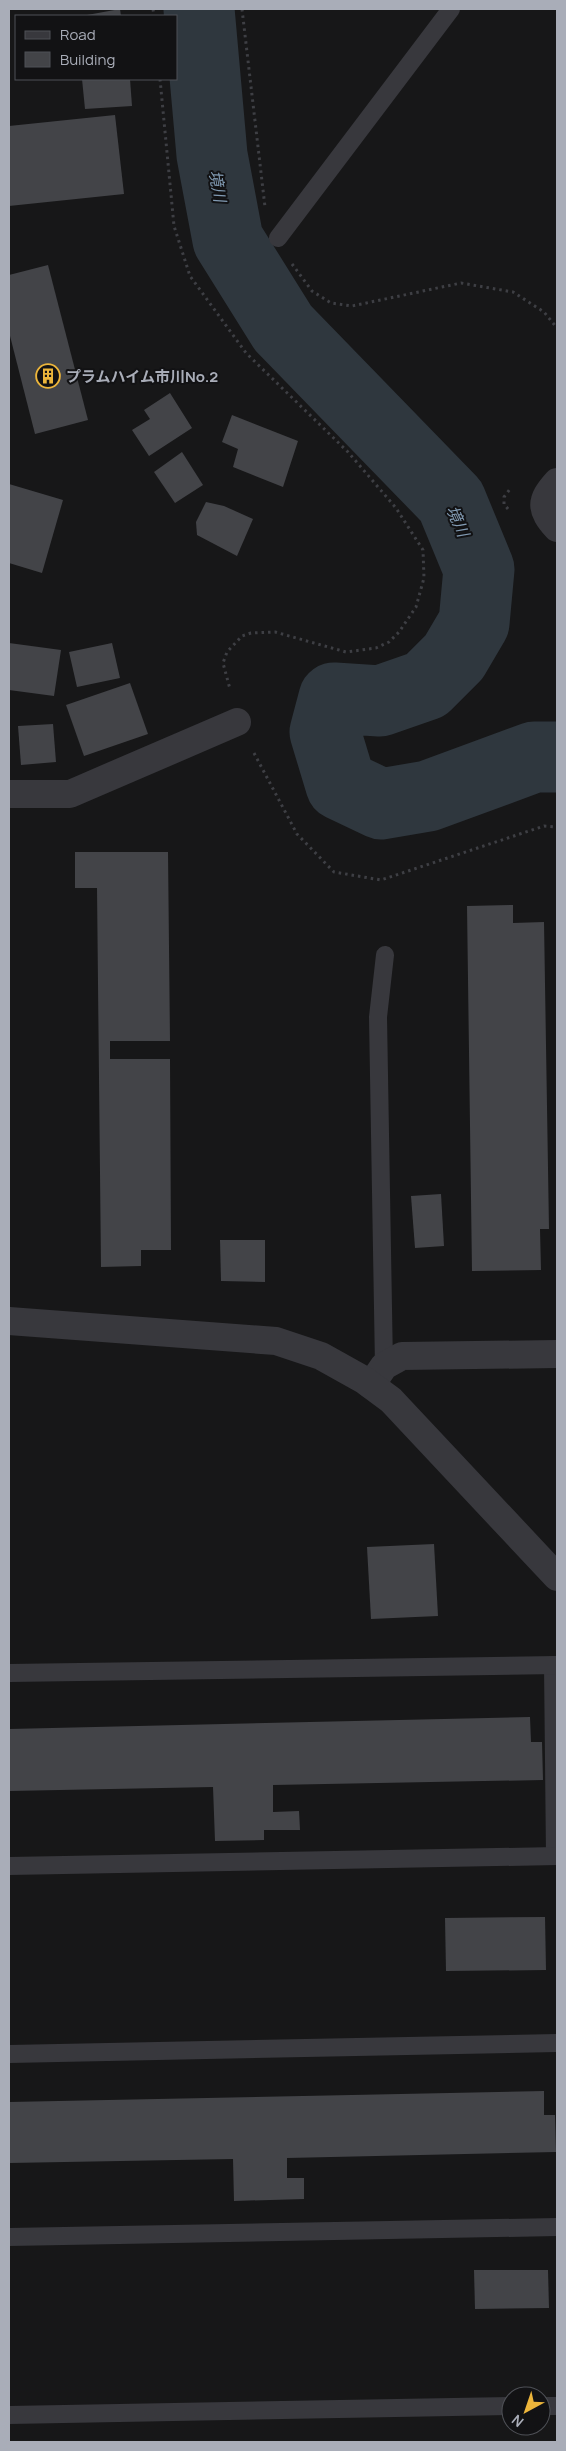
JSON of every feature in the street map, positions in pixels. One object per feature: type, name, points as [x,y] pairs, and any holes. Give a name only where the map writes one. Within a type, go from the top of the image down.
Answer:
[{"type":"street","points":[[557,482],[545,497],[543,505],[546,515],[557,528]]},
{"type":"street","points":[[9,794],[70,794],[237,722]]},
{"type":"street","points":[[9,1321],[276,1341],[378,1376],[391,1400],[417,1425],[557,1577]]},
{"type":"street","points":[[378,1376],[402,1356],[557,1354]]},
{"type":"lane","points":[[278,238],[451,9]]},
{"type":"lane","points":[[378,1376],[378,1017],[385,955]]},
{"type":"lane","points":[[9,1673],[555,1665],[556,1856],[9,1866]]},
{"type":"lane","points":[[9,2054],[557,2043]]},
{"type":"lane","points":[[9,2237],[557,2227]]},
{"type":"lane","points":[[9,2415],[501,2406]]},
{"type":"path","points":[[242,9],[264,202],[284,253],[312,291],[330,303],[352,306],[461,283],[512,292],[544,312],[557,328]]},
{"type":"path","points":[[160,80],[174,226],[190,276],[246,353],[348,452],[396,508],[423,550],[424,578],[416,607],[399,632],[389,642],[376,648],[346,652],[275,632],[251,633],[234,643],[223,663],[237,722],[297,834],[334,872],[381,880],[544,826],[557,827]]},
{"type":"building","points":[[120,9],[121,15],[87,15]]},
{"type":"building","points":[[82,80],[130,80],[132,106],[85,109]]},
{"type":"building","points":[[115,115],[124,194],[9,206],[9,126]]},
{"type":"building","name":"プラムハイム市川No.2","points":[[48,265],[88,420],[35,434],[9,332],[9,275]]},
{"type":"building","points":[[170,393],[192,428],[149,456],[132,430],[150,419],[144,410]]},
{"type":"building","points":[[232,415],[298,441],[283,487],[233,467],[238,449],[222,442]]},
{"type":"building","points":[[182,452],[203,485],[175,503],[154,472]]},
{"type":"building","points":[[9,484],[63,500],[42,573],[9,563]]},
{"type":"building","points":[[206,502],[224,506],[253,519],[237,556],[197,535],[196,522]]},
{"type":"building","points":[[9,643],[61,650],[54,696],[9,690]]},
{"type":"building","points":[[112,643],[120,678],[77,687],[69,652]]},
{"type":"building","points":[[130,683],[148,734],[84,756],[66,705]]},
{"type":"building","points":[[53,724],[56,762],[21,765],[18,726]]},
{"type":"building","points":[[75,852],[168,852],[170,1041],[110,1041],[110,1059],[170,1059],[171,1250],[141,1250],[141,1266],[101,1267],[97,888],[75,888]]},
{"type":"building","points":[[513,905],[513,923],[544,922],[549,1229],[540,1229],[541,1270],[472,1271],[467,906]]},
{"type":"building","points":[[441,1194],[444,1246],[415,1248],[411,1196]]},
{"type":"building","points":[[220,1240],[265,1240],[265,1282],[221,1281]]},
{"type":"building","points":[[434,1544],[438,1616],[371,1619],[367,1547]]},
{"type":"building","points":[[530,1717],[531,1742],[542,1742],[543,1780],[273,1785],[273,1812],[299,1811],[300,1830],[264,1830],[264,1840],[215,1841],[213,1787],[9,1791],[9,1729]]},
{"type":"building","points":[[545,1917],[546,1970],[446,1971],[445,1918]]},
{"type":"building","points":[[544,2091],[544,2115],[555,2115],[556,2152],[287,2158],[287,2178],[304,2178],[304,2199],[234,2201],[233,2159],[9,2163],[9,2102]]},
{"type":"building","points":[[474,2270],[548,2270],[549,2308],[475,2309]]},
{"type":"waterway","name":"境川","points":[[199,9],[212,155],[228,240],[283,328],[451,501],[479,569],[474,623],[454,657],[426,685],[380,701],[334,698],[325,732],[341,785],[381,804],[428,796],[534,757],[557,757]]},
{"type":"place","name":"プラムハイム市川No.2","points":[[48,376]]}]
